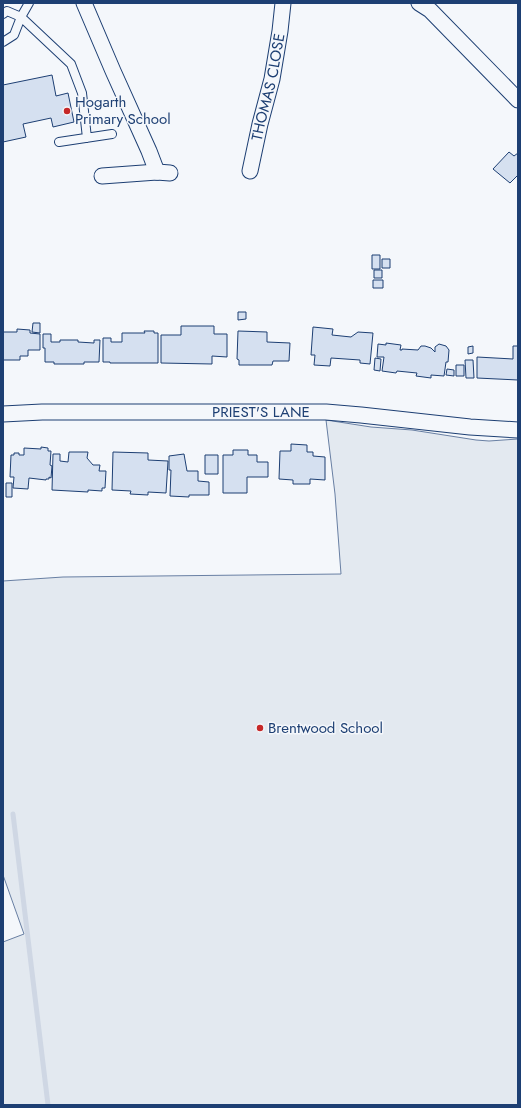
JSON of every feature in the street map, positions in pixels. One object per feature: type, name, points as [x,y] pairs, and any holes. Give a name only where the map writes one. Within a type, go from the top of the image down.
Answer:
[{"type":"street","points":[[84,3],[149,151],[163,173],[102,176]]},
{"type":"street","name":"THOMAS CLOSE","points":[[250,171],[260,124],[272,79],[283,3]]},
{"type":"street","points":[[419,3],[430,10],[518,100]]},
{"type":"street","name":"PRIEST'S LANE","points":[[3,414],[42,412],[320,412],[470,427],[518,430]]},
{"type":"lane","points":[[3,42],[14,36],[21,16],[29,3]]},
{"type":"lane","points":[[3,14],[7,11],[21,16],[71,64],[82,93],[87,138]]},
{"type":"lane","points":[[59,142],[112,134]]},
{"type":"shaded area","name":"Brentwood School","points":[[326,420],[371,427],[412,430],[476,440],[489,441],[518,439],[518,1105],[3,1105],[3,942],[24,934],[3,875],[3,581],[63,577],[341,574],[335,494]]},
{"type":"building","points":[[52,75],[56,96],[68,93],[74,122],[53,127],[51,118],[23,124],[26,137],[3,142],[3,85]]},
{"type":"building","points":[[509,152],[514,156],[518,153],[518,175],[510,183],[493,169]]},
{"type":"building","points":[[372,255],[380,255],[380,269],[372,269]]},
{"type":"building","points":[[382,259],[390,259],[390,268],[382,268]]},
{"type":"building","points":[[374,270],[382,270],[382,278],[374,278]]},
{"type":"building","points":[[373,280],[383,280],[383,288],[373,288]]},
{"type":"building","points":[[238,312],[246,312],[246,319],[238,320]]},
{"type":"building","points":[[33,323],[40,323],[40,333],[32,332]]},
{"type":"building","points":[[181,326],[214,326],[214,334],[227,334],[227,357],[212,356],[212,364],[161,363],[161,335],[181,335]]},
{"type":"building","points":[[313,327],[333,329],[332,335],[351,337],[358,332],[373,333],[370,364],[360,363],[360,360],[331,358],[330,366],[314,365],[315,355],[311,355]]},
{"type":"building","points":[[17,329],[30,330],[30,333],[40,334],[40,350],[28,350],[28,356],[20,356],[20,360],[3,360],[3,332],[17,332]]},
{"type":"building","points":[[144,331],[154,331],[154,333],[158,333],[158,363],[103,362],[103,338],[111,338],[111,342],[122,342],[122,333],[145,333]]},
{"type":"building","points":[[238,331],[267,332],[267,342],[290,343],[289,361],[273,361],[272,365],[239,365],[239,360],[237,359]]},
{"type":"building","points":[[43,334],[51,334],[51,342],[60,342],[60,340],[78,340],[78,342],[94,343],[94,340],[100,340],[99,362],[84,362],[84,364],[54,364],[54,362],[45,362]]},
{"type":"building","points":[[386,343],[401,345],[400,350],[418,350],[421,346],[425,346],[431,348],[435,352],[435,347],[439,344],[446,346],[449,350],[448,362],[446,362],[444,376],[431,375],[431,378],[416,376],[417,373],[382,371],[384,357],[377,357],[378,344],[386,345]]},
{"type":"building","points":[[473,346],[473,353],[468,354],[468,347]]},
{"type":"building","points":[[513,346],[518,346],[518,380],[477,378],[477,357],[513,359]]},
{"type":"building","points":[[375,358],[381,359],[380,371],[374,370]]},
{"type":"building","points":[[465,360],[473,360],[474,378],[466,378]]},
{"type":"building","points":[[456,365],[464,365],[464,376],[456,376]]},
{"type":"building","points":[[447,369],[454,370],[454,376],[446,375]]},
{"type":"building","points":[[291,444],[307,445],[307,452],[313,452],[313,456],[325,457],[325,480],[310,479],[310,484],[293,484],[293,480],[279,479],[280,451],[291,451]]},
{"type":"building","points":[[41,447],[48,448],[48,451],[51,451],[51,478],[49,477],[49,479],[46,480],[29,478],[28,489],[13,488],[14,477],[10,477],[11,455],[14,455],[14,453],[19,453],[19,455],[24,455],[24,448],[41,449]]},
{"type":"building","points":[[233,450],[248,450],[248,455],[257,455],[257,462],[268,462],[268,477],[247,477],[247,493],[223,493],[223,455],[233,455]]},
{"type":"building","points":[[69,452],[88,452],[87,458],[93,465],[100,465],[99,471],[106,471],[105,488],[102,488],[102,491],[88,490],[88,492],[52,490],[53,454],[60,454],[60,461],[68,462]]},
{"type":"building","points":[[113,452],[148,453],[148,460],[168,461],[166,493],[148,492],[148,495],[130,494],[131,491],[112,490]]},
{"type":"building","points":[[184,454],[187,471],[198,471],[198,481],[209,482],[209,495],[189,495],[189,497],[170,496],[171,470],[169,470],[169,456]]},
{"type":"building","points":[[205,455],[218,455],[218,474],[205,474]]},
{"type":"building","points":[[6,483],[12,483],[12,497],[6,497]]},
{"type":"waterway","points":[[13,814],[48,1105]]},
{"type":"place","name":"Hogarth Primary School","points":[[67,111]]},
{"type":"place","name":"Brentwood School","points":[[260,728]]}]
